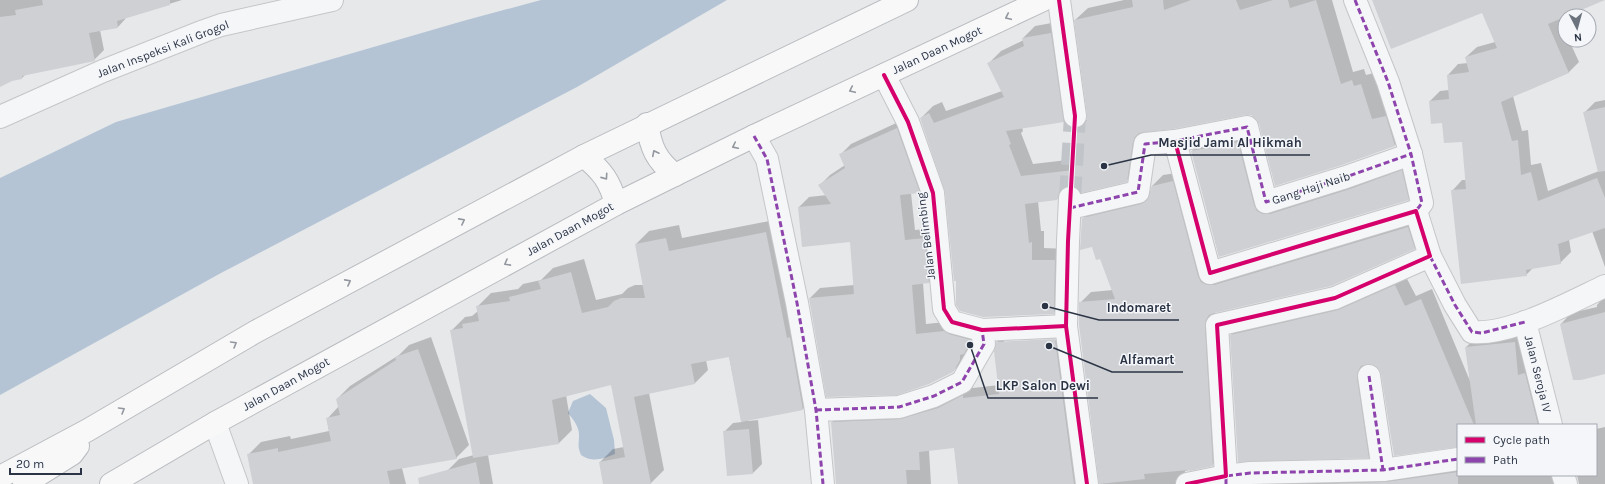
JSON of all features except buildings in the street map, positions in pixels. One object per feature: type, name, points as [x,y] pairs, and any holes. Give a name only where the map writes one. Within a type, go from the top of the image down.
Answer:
[{"type":"highway","points":[[0,477],[88,430],[255,332],[584,156],[647,124],[907,0]]},
{"type":"highway","name":"Jalan Daan Mogot","points":[[111,484],[214,423],[616,204],[754,136],[1043,0]]},
{"type":"highway","points":[[647,124],[654,153],[659,160],[675,175]]},
{"type":"highway","points":[[584,156],[598,167],[604,175],[612,190],[616,204]]},
{"type":"highway","points":[[24,484],[72,454],[88,430]]},
{"type":"street","name":"Jalan Inspeksi Kali Grogol","points":[[0,117],[103,71],[221,25],[332,0]]},
{"type":"street","points":[[1059,0],[1075,116]]},
{"type":"street","points":[[1175,141],[1210,273],[1416,212],[1422,203],[1411,154],[1388,82],[1355,0]]},
{"type":"street","name":"Jalan Belimbing","points":[[884,75],[908,122],[933,193],[944,309],[952,322],[982,330],[1066,326]]},
{"type":"street","name":"Gang Haji Naib","points":[[1066,326],[1070,203],[1138,192],[1145,144],[1175,141],[1247,127],[1266,202],[1346,177],[1411,154]]},
{"type":"street","points":[[754,136],[767,159],[797,303],[816,410],[823,484]]},
{"type":"street","points":[[1416,212],[1430,256],[1455,306],[1472,332],[1482,333],[1525,322],[1605,286]]},
{"type":"street","points":[[1226,480],[1217,325],[1335,298],[1430,256]]},
{"type":"street","name":"Jalan Seroja IV","points":[[1525,322],[1551,424]]},
{"type":"street","points":[[1066,326],[1087,484]]},
{"type":"street","points":[[816,410],[899,407],[934,396],[962,382],[984,344],[982,330]]},
{"type":"street","points":[[1369,376],[1383,470]]},
{"type":"street","points":[[214,423],[237,484]]},
{"type":"street","points":[[1187,484],[1226,480],[1250,472],[1383,470],[1457,459]]},
{"type":"water","points":[[541,0],[727,0],[577,87],[221,273],[0,395],[0,178],[116,122],[463,21]]},
{"type":"water","points":[[590,394],[606,408],[614,440],[615,454],[593,460],[581,455],[579,447],[579,433],[574,421],[568,413],[573,401]]},
{"type":"tunnel","points":[[1070,198],[1075,116]]},
{"type":"marked path","points":[[1355,0],[1388,82],[1411,154],[1422,203],[1416,211]]},
{"type":"marked path","points":[[1070,208],[1138,192],[1145,144],[1175,141],[1247,127],[1266,202],[1346,177],[1411,154]]},
{"type":"marked path","points":[[754,136],[767,159],[797,303],[816,410],[823,484]]},
{"type":"marked path","points":[[1430,256],[1455,305],[1472,332],[1482,333],[1525,322]]},
{"type":"marked path","points":[[816,410],[899,407],[934,396],[962,382],[984,344],[982,330]]},
{"type":"marked path","points":[[1369,376],[1383,470]]},
{"type":"marked path","points":[[1226,484],[1226,476],[1250,473],[1383,470],[1457,459]]},
{"type":"cycle path","points":[[1059,0],[1075,116],[1068,241],[1066,326],[1087,484]]},
{"type":"cycle path","points":[[884,75],[908,122],[933,193],[944,309],[952,322],[982,330],[1066,326]]},
{"type":"cycle path","points":[[1175,141],[1210,273],[1416,211],[1430,256],[1335,298],[1217,325],[1226,476],[1187,484]]},
{"type":"place","name":"Masjid Jami Al Hikmah","points":[[1104,166]]},
{"type":"place","name":"Indomaret","points":[[1045,306]]},
{"type":"place","name":"LKP Salon Dewi","points":[[970,345]]},
{"type":"place","name":"Alfamart","points":[[1049,346]]}]
